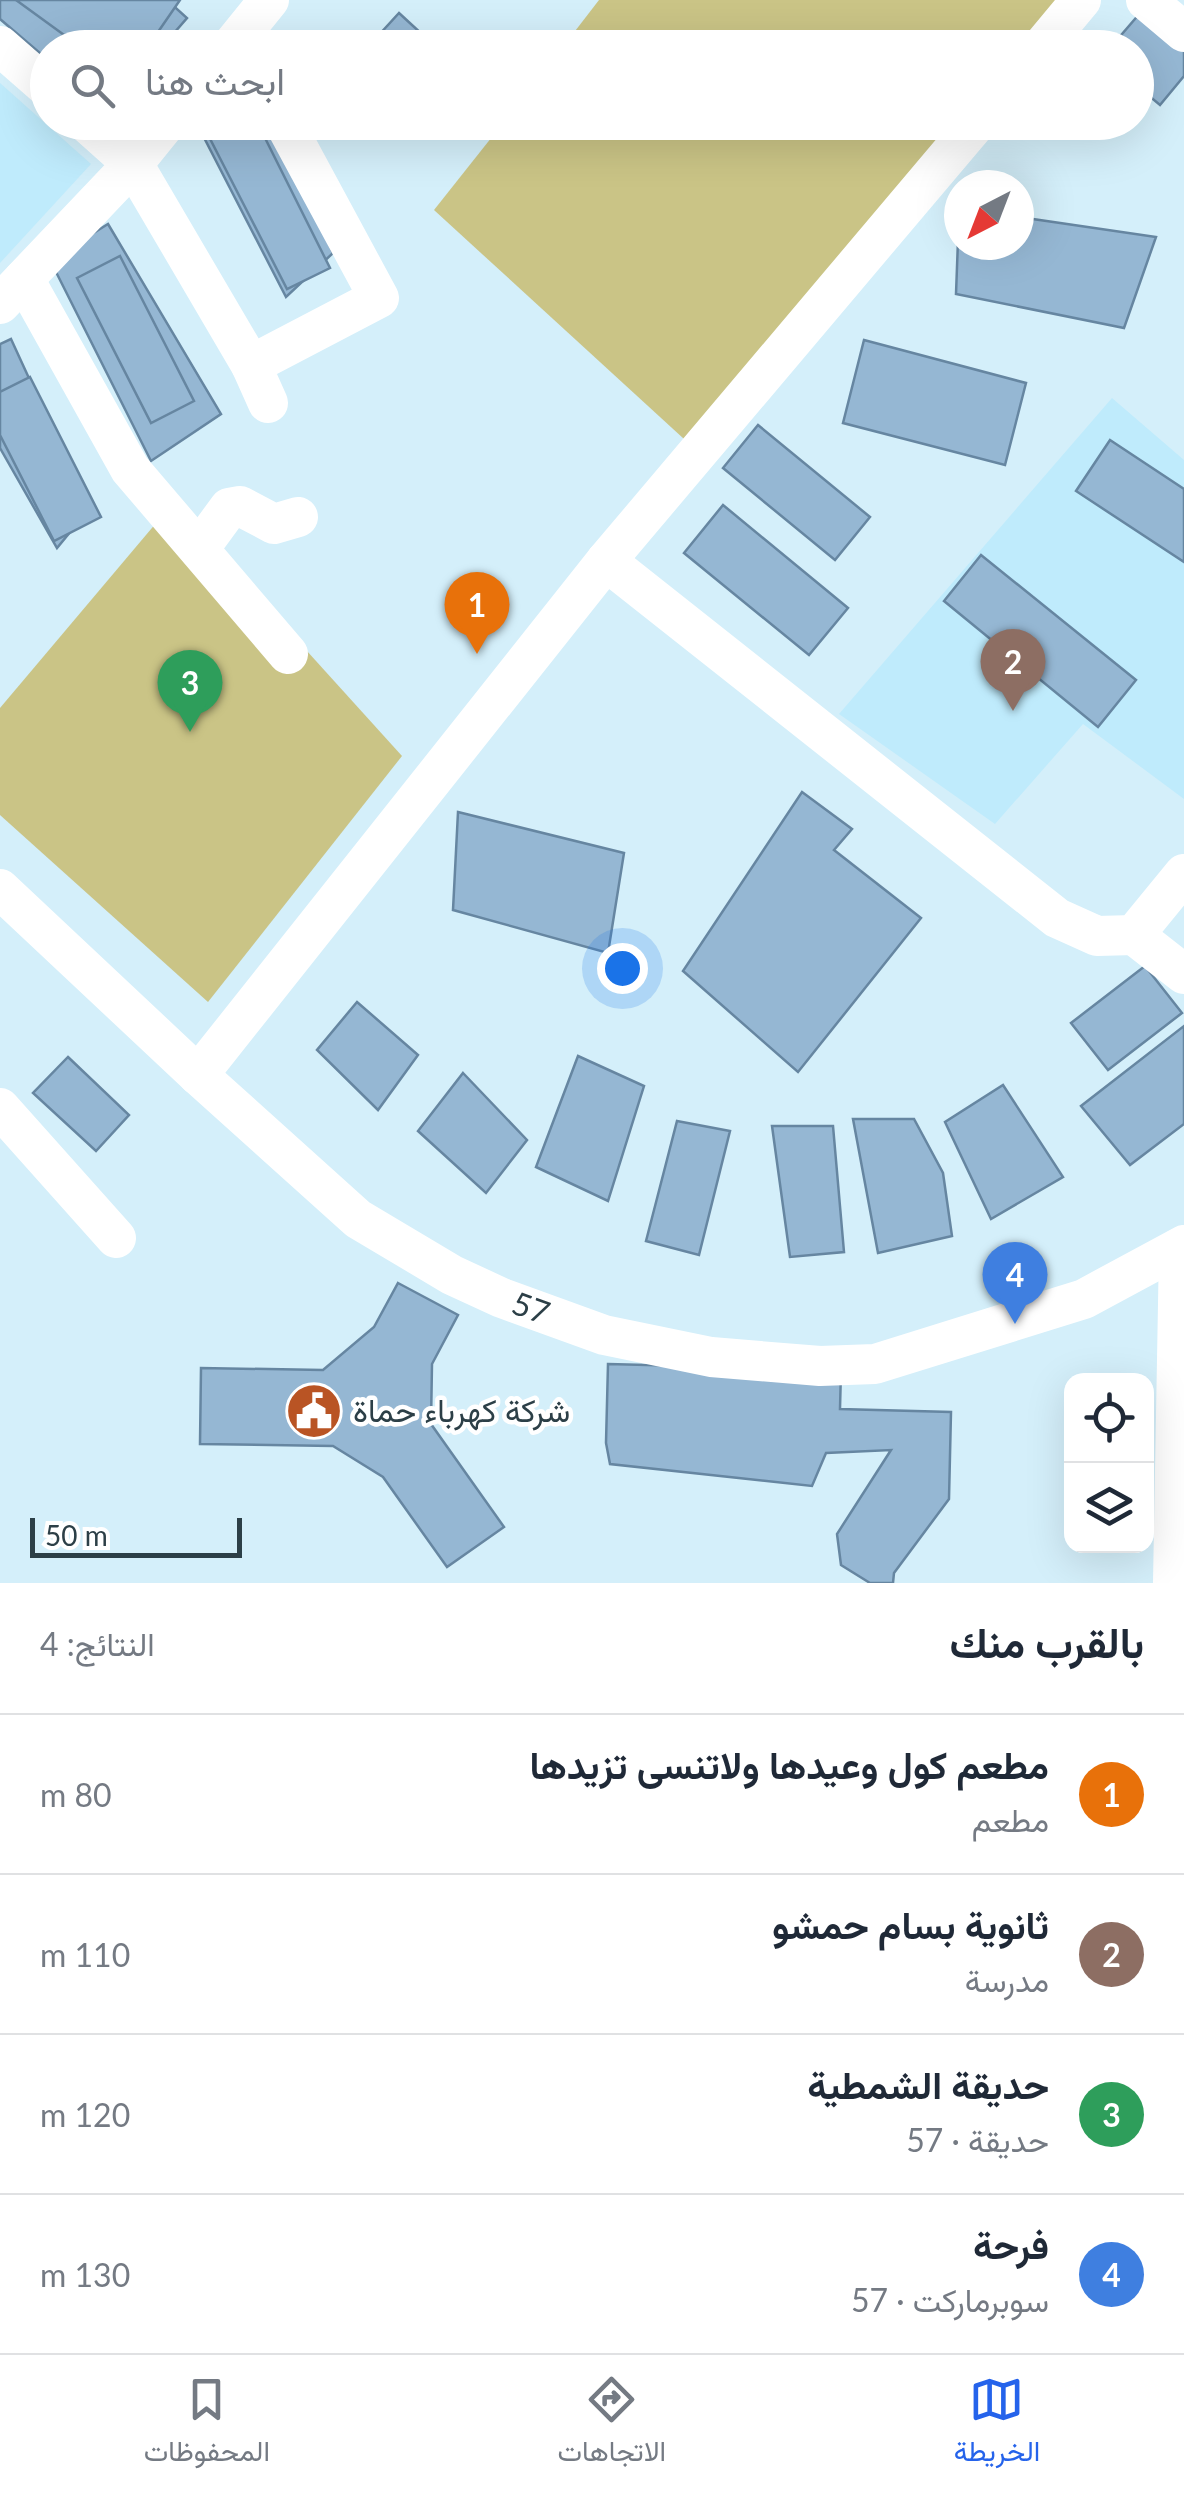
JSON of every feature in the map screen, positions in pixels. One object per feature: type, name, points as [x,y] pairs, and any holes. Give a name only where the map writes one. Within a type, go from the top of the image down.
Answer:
[{"type":"street","points":[[247,30],[269,0]]},
{"type":"street","points":[[1056,30],[1081,0]]},
{"type":"street","points":[[1146,0],[1184,32]]},
{"type":"street","points":[[0,46],[30,72]]},
{"type":"street","points":[[106,140],[133,164],[251,365],[268,403]]},
{"type":"street","points":[[152,140],[12,291],[130,469],[288,654]]},
{"type":"street","points":[[251,365],[380,298],[294,140]]},
{"type":"street","points":[[198,1076],[606,560],[963,140]]},
{"type":"street","points":[[198,550],[229,508],[240,506],[274,524],[298,517]]},
{"type":"street","points":[[606,560],[1057,918],[1097,936],[1134,935],[1184,974]]},
{"type":"street","points":[[1134,935],[1184,874]]},
{"type":"street","name":"57","points":[[0,889],[198,1076],[358,1218],[404,1248],[485,1290],[552,1318],[622,1339],[693,1354],[766,1363],[875,1364],[1084,1299],[1182,1247]]},
{"type":"street","points":[[0,1108],[116,1238]]},
{"type":"street","points":[[1173,1583],[1182,1247]]},
{"type":"shaded area","points":[[599,0],[1060,0],[1034,30],[576,30]]},
{"type":"shaded area","points":[[0,83],[30,110],[30,140],[64,140],[91,164],[0,263]]},
{"type":"shaded area","points":[[490,140],[939,140],[684,439],[434,210]]},
{"type":"shaded area","points":[[1112,398],[1184,460],[1184,799],[1083,724],[995,824],[839,714]]},
{"type":"shaded area","points":[[173,503],[402,756],[208,1002],[0,815],[0,708]]},
{"type":"building","points":[[0,0],[167,0],[187,18],[177,30],[30,30],[30,45],[0,19]]},
{"type":"building","points":[[16,0],[180,0],[159,30],[57,30]]},
{"type":"building","points":[[1141,12],[1184,48],[1184,76],[1160,105],[1154,100],[1154,30],[1126,30]]},
{"type":"building","points":[[399,13],[417,30],[383,30]]},
{"type":"building","points":[[205,140],[283,140],[333,253],[286,297]]},
{"type":"building","points":[[211,140],[266,140],[330,268],[287,289]]},
{"type":"building","points":[[1034,219],[1156,237],[1124,328],[956,294],[957,260],[1034,260]]},
{"type":"building","points":[[108,224],[221,414],[151,461],[50,260]]},
{"type":"building","points":[[120,256],[194,401],[151,423],[77,278]]},
{"type":"building","points":[[11,339],[89,509],[57,548],[0,448],[0,344]]},
{"type":"building","points":[[864,340],[1026,383],[1005,465],[843,423]]},
{"type":"building","points":[[30,377],[101,517],[54,541],[0,435],[0,392]]},
{"type":"building","points":[[758,425],[870,517],[835,560],[723,468]]},
{"type":"building","points":[[1110,440],[1184,489],[1184,562],[1076,491]]},
{"type":"building","points":[[723,505],[848,608],[809,655],[684,553]]},
{"type":"building","points":[[981,555],[1136,680],[1098,727],[944,601]]},
{"type":"building","points":[[802,792],[852,829],[834,850],[921,918],[798,1072],[683,971]]},
{"type":"building","points":[[458,812],[624,853],[608,953],[453,910]]},
{"type":"building","points":[[1145,966],[1182,1013],[1108,1070],[1071,1023]]},
{"type":"building","points":[[357,1002],[418,1055],[378,1110],[317,1050]]},
{"type":"building","points":[[1184,1026],[1184,1124],[1130,1165],[1081,1106]]},
{"type":"building","points":[[578,1056],[644,1086],[608,1201],[536,1167]]},
{"type":"building","points":[[68,1057],[129,1115],[96,1151],[33,1093]]},
{"type":"building","points":[[463,1073],[527,1140],[486,1193],[418,1131]]},
{"type":"building","points":[[1003,1085],[1063,1177],[991,1219],[945,1122]]},
{"type":"building","points":[[853,1119],[914,1119],[943,1173],[952,1236],[878,1253]]},
{"type":"building","points":[[677,1121],[730,1131],[699,1255],[646,1241]]},
{"type":"building","points":[[772,1126],[833,1126],[844,1252],[790,1257]]},
{"type":"building","points":[[398,1283],[458,1315],[432,1364],[431,1424],[504,1527],[447,1567],[383,1477],[333,1446],[200,1444],[201,1368],[323,1370],[374,1327]]},
{"type":"building","points":[[608,1364],[841,1370],[840,1409],[951,1412],[949,1499],[894,1573],[893,1583],[870,1583],[841,1565],[837,1534],[891,1450],[826,1453],[812,1486],[610,1464],[606,1443]]},
{"type":"place","name":"مطعم كول وعيدها ولاتنسى تزيدها","points":[[477,654]]},
{"type":"place","name":"ثانوية بسام حمشو","points":[[1013,711]]},
{"type":"place","name":"حديقة الشمطية","points":[[190,732]]},
{"type":"place","name":"فرحة","points":[[1015,1324]]},
{"type":"place","name":"شركة كهرباء حماة","points":[[314,1411]]}]
